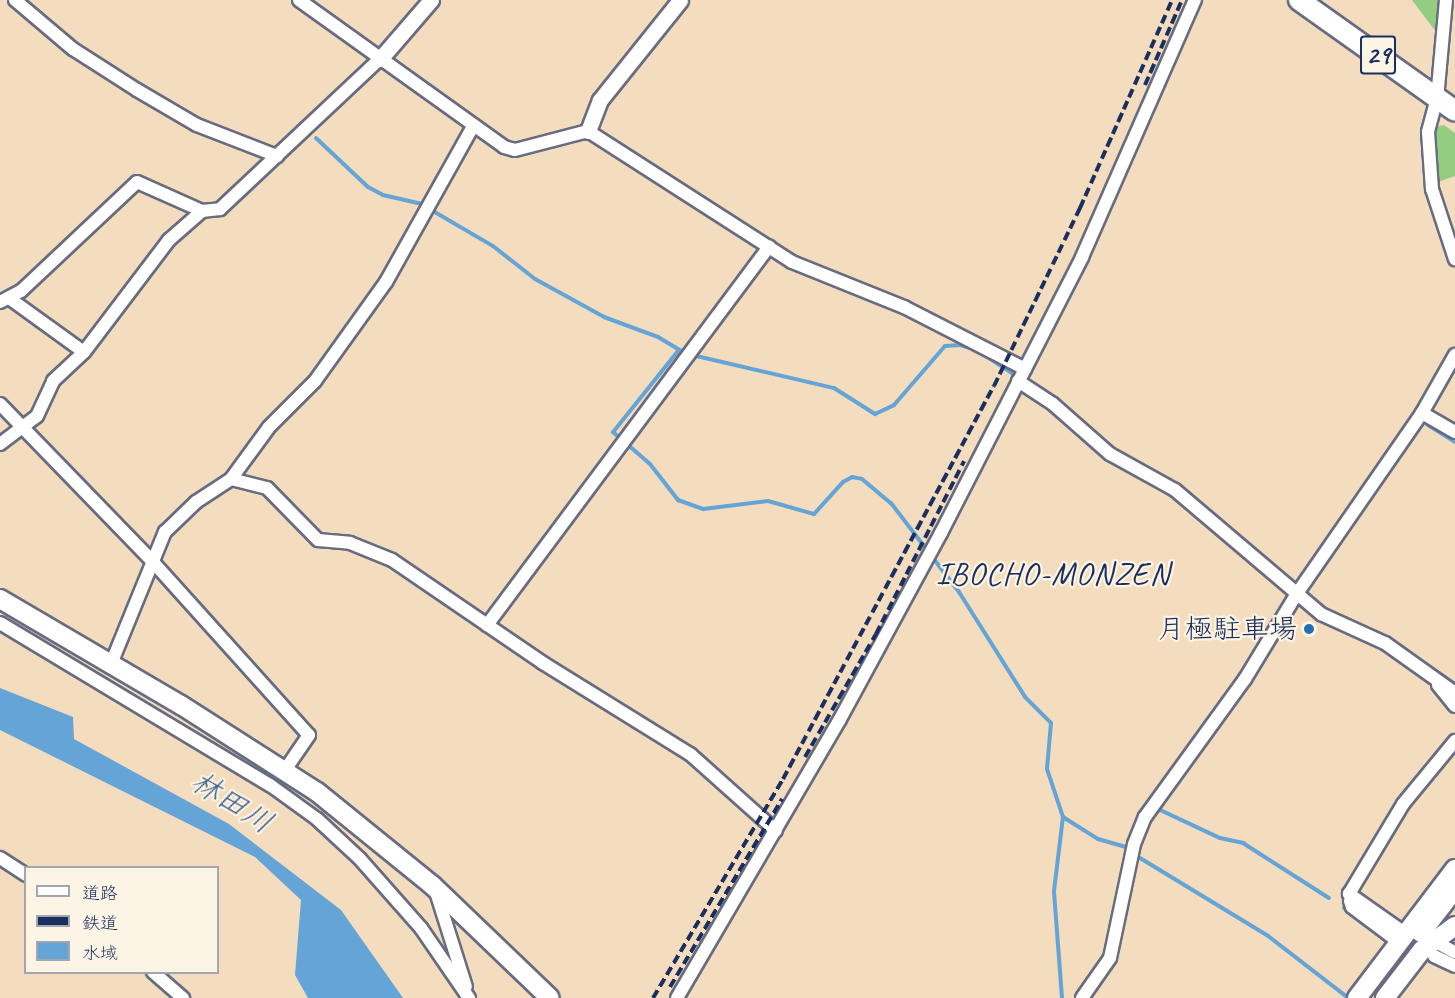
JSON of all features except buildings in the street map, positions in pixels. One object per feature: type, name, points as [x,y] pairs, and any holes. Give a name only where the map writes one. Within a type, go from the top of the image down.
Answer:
[{"type":"main road","name":"29","points":[[1299,0],[1455,111]]},
{"type":"main road","points":[[0,599],[285,770],[376,837],[432,885],[550,998]]},
{"type":"main road","points":[[1357,998],[1399,936],[1455,869]]},
{"type":"main road","points":[[1370,998],[1454,890]]},
{"type":"main road","points":[[1385,998],[1455,926]]},
{"type":"street","points":[[15,0],[73,48],[137,90],[197,125],[277,156]]},
{"type":"street","points":[[299,0],[472,128],[515,150],[588,131],[769,247],[821,276],[904,307],[1025,369]]},
{"type":"street","points":[[84,352],[5,300],[137,182],[202,211],[220,209],[380,59],[431,0]]},
{"type":"street","points":[[588,131],[600,100],[680,0]]},
{"type":"street","points":[[676,998],[776,831],[936,543],[1082,257],[1195,0]]},
{"type":"street","points":[[1446,0],[1437,98],[1428,132],[1432,189],[1455,259]]},
{"type":"street","points":[[111,664],[165,532],[196,502],[231,479],[269,427],[315,381],[386,282],[472,128]]},
{"type":"street","points":[[0,444],[37,416],[53,381],[84,352],[169,240],[202,211]]},
{"type":"street","points":[[487,625],[769,247]]},
{"type":"street","points":[[1082,998],[1113,949],[1131,854],[1145,818],[1245,679],[1296,595],[1422,413],[1455,355]]},
{"type":"street","points":[[1018,381],[1053,404],[1110,454],[1175,490],[1226,530],[1296,595],[1321,614],[1385,643],[1455,693]]},
{"type":"street","points":[[0,404],[153,562],[309,735],[285,770]]},
{"type":"street","points":[[1422,413],[1455,432]]},
{"type":"street","points":[[231,479],[267,488],[318,540],[350,543],[392,560],[487,625],[690,754],[776,831]]},
{"type":"street","points":[[0,623],[270,785],[317,819],[360,859],[422,928],[469,997]]},
{"type":"street","points":[[1432,677],[1455,706]]},
{"type":"street","points":[[1399,936],[1349,894],[1402,804],[1455,741]]},
{"type":"street","points":[[0,858],[24,874]]},
{"type":"street","points":[[432,885],[447,916],[469,997]]},
{"type":"street","points":[[1433,948],[1455,952]]},
{"type":"street","points":[[1433,948],[1455,966]]},
{"type":"street","points":[[155,974],[183,998]]},
{"type":"green space","points":[[1412,0],[1442,0],[1439,36]]},
{"type":"green space","points":[[1444,125],[1455,133],[1455,176],[1438,182],[1435,127]]},
{"type":"water","points":[[0,688],[73,717],[74,739],[229,824],[341,910],[403,998],[308,998],[295,975],[301,900],[255,857],[0,730]]},
{"type":"waterway","points":[[316,138],[368,187],[383,195],[421,204],[493,246],[535,279],[604,317],[658,337],[685,353]]},
{"type":"waterway","points":[[692,355],[834,388],[875,414],[894,405],[945,346],[960,345],[977,350],[1018,377]]},
{"type":"waterway","points":[[678,351],[613,432],[650,464],[678,500],[703,509],[768,501],[814,514],[843,482],[852,477],[862,479],[891,503],[959,592],[1025,697],[1051,723],[1047,769],[1063,817],[1098,839],[1126,847]]},
{"type":"waterway","points":[[1414,417],[1427,392]]},
{"type":"waterway","points":[[1428,425],[1455,442]]},
{"type":"waterway","points":[[1189,495],[1218,518]]},
{"type":"waterway","points":[[1403,649],[1455,684]]},
{"type":"waterway","points":[[1158,809],[1220,838],[1243,843],[1329,898]]},
{"type":"waterway","points":[[1062,998],[1054,891],[1063,817]]},
{"type":"waterway","points":[[1135,855],[1268,936],[1346,996]]},
{"type":"waterway","points":[[1344,908],[1350,913]]},
{"type":"railway","points":[[653,998],[783,779],[994,386],[1080,208],[1172,0]]},
{"type":"railway","points":[[1145,85],[1182,0]]},
{"type":"railway","points":[[805,757],[876,634],[964,461]]},
{"type":"railway","points":[[670,987],[782,799]]},
{"type":"place","name":"月極駐車場","points":[[1309,629]]},
{"type":"district","name":"IBOCHO-MONZEN","points":[[1053,574]]},
{"type":"water label","name":"林田川","points":[[232,802]]}]
